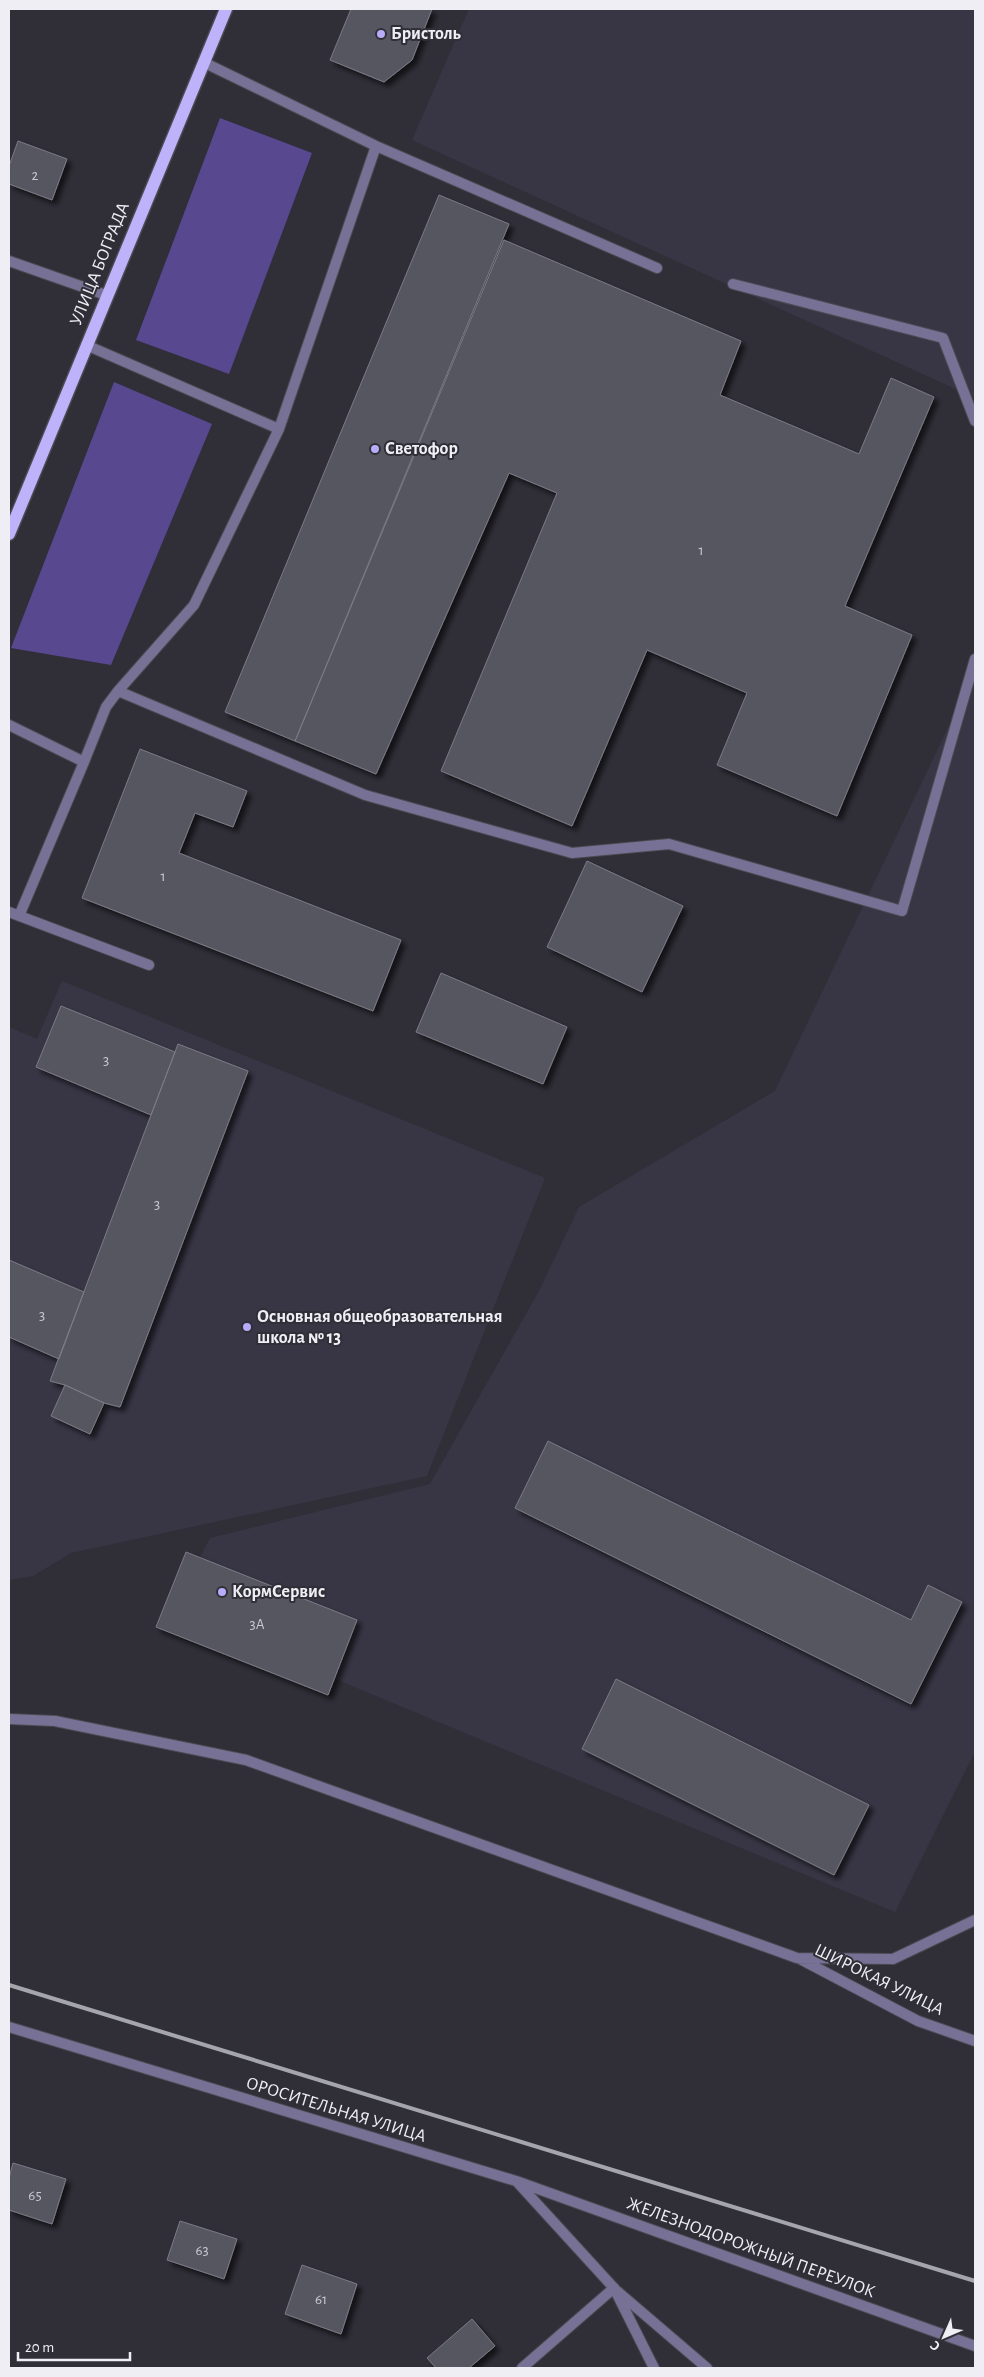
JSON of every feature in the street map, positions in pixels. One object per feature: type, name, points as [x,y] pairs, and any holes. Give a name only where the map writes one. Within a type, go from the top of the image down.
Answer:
[{"type":"main road","name":"УЛИЦА БОГРАДА","points":[[9,534],[106,294],[226,9]]},
{"type":"street","points":[[203,62],[376,146],[657,268]]},
{"type":"street","points":[[19,916],[106,707],[118,690],[194,606],[280,429],[376,146]]},
{"type":"street","points":[[9,261],[106,294]]},
{"type":"street","points":[[733,284],[943,338],[975,421]]},
{"type":"street","points":[[86,345],[280,429]]},
{"type":"street","points":[[118,690],[365,795],[402,806],[572,853],[669,844],[902,911],[975,659]]},
{"type":"street","points":[[9,725],[84,762]]},
{"type":"street","points":[[9,912],[149,965]]},
{"type":"street","points":[[9,1719],[55,1721],[246,1760],[798,1958],[893,1958],[975,1920]]},
{"type":"street","name":"ШИРОКАЯ УЛИЦА","points":[[798,1958],[918,2021],[975,2041]]},
{"type":"street","name":"ОРОСИТЕЛЬНАЯ УЛИЦА","points":[[9,2027],[516,2181]]},
{"type":"street","points":[[516,2181],[614,2288],[707,2368]]},
{"type":"street","name":"ЖЕЛЕЗНОДОРОЖНЫЙ ПЕРЕУЛОК","points":[[516,2181],[975,2346]]},
{"type":"street","points":[[522,2368],[614,2288]]},
{"type":"street","points":[[614,2288],[654,2368]]},
{"type":"shaded area","points":[[469,9],[975,9],[975,398],[412,140]]},
{"type":"shaded area","points":[[220,118],[312,153],[229,374],[136,340]]},
{"type":"shaded area","points":[[114,382],[212,424],[111,665],[11,648]]},
{"type":"shaded area","points":[[975,671],[975,1751],[895,1912],[172,1611],[210,1538],[430,1484],[539,1291],[579,1207],[775,1091]]},
{"type":"shaded area","name":"Основная общеобразовательная школа № 13","points":[[62,981],[545,1178],[427,1476],[71,1553],[33,1576],[9,1580],[9,1027],[37,1039]]},
{"type":"building","name":"Бристоль","points":[[351,9],[432,9],[412,60],[384,82],[330,60]]},
{"type":"building","points":[[18,141],[67,159],[52,200],[9,184],[9,166]]},
{"type":"building","name":"Светофор","points":[[439,195],[509,224],[295,741],[225,712]]},
{"type":"building","points":[[504,240],[741,341],[720,395],[859,454],[891,378],[934,397],[845,606],[912,635],[837,816],[717,765],[747,693],[647,650],[572,826],[441,771],[557,493],[509,473],[376,774],[295,741]]},
{"type":"building","points":[[140,749],[247,791],[233,827],[195,813],[179,853],[401,940],[373,1011],[82,898]]},
{"type":"building","points":[[587,861],[683,906],[642,992],[547,947]]},
{"type":"building","points":[[441,973],[567,1027],[543,1084],[416,1032]]},
{"type":"building","points":[[61,1006],[175,1052],[151,1115],[36,1067]]},
{"type":"building","points":[[178,1044],[248,1071],[120,1407],[104,1403],[65,1385],[50,1381]]},
{"type":"building","points":[[9,1260],[84,1292],[59,1359],[9,1337]]},
{"type":"building","points":[[65,1385],[104,1403],[90,1434],[51,1416]]},
{"type":"building","points":[[548,1441],[911,1620],[928,1585],[962,1602],[911,1704],[515,1508]]},
{"type":"building","points":[[186,1552],[357,1620],[328,1695],[156,1627]]},
{"type":"building","points":[[616,1679],[869,1805],[834,1875],[582,1749]]},
{"type":"building","points":[[13,2163],[66,2179],[52,2224],[9,2210],[9,2178]]},
{"type":"building","points":[[180,2221],[237,2239],[224,2279],[167,2260]]},
{"type":"building","points":[[302,2265],[357,2284],[341,2334],[285,2314]]},
{"type":"building","points":[[472,2319],[495,2346],[469,2368],[436,2368],[427,2358]]},
{"type":"railway","points":[[9,1985],[975,2281]]},
{"type":"place","name":"Бристоль","points":[[381,34]]},
{"type":"place","name":"Светофор","points":[[375,449]]},
{"type":"place","name":"Основная общеобразовательная школа № 13","points":[[247,1327]]},
{"type":"place","name":"КормСервис","points":[[222,1592]]}]
